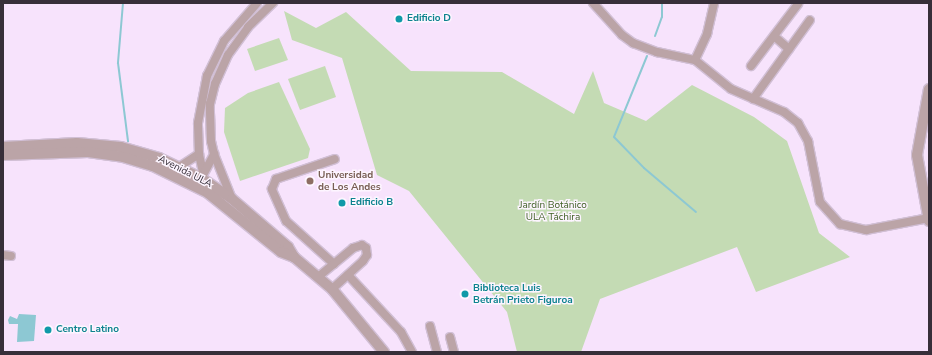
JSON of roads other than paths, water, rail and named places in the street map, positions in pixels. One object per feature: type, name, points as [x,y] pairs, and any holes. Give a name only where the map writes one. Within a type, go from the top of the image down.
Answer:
[{"type":"street","points":[[201,179],[199,154],[200,104],[207,76],[224,41],[257,3]]},
{"type":"street","points":[[232,199],[214,154],[211,141],[210,104],[222,65],[248,26],[273,3]]},
{"type":"street","points":[[593,3],[622,35],[633,43],[657,52],[695,60],[731,89],[784,112],[803,131],[820,202],[840,224],[866,230],[929,219],[917,155],[924,133],[929,89]]},
{"type":"street","points":[[695,60],[707,34],[714,3]]},
{"type":"street","points":[[751,66],[798,4]]},
{"type":"street","points":[[753,99],[810,20]]},
{"type":"street","points":[[774,36],[789,49]]},
{"type":"street","name":"Avenida ULA","points":[[3,147],[54,143],[100,144],[121,147],[159,158],[201,179],[232,199],[288,247],[294,257]]},
{"type":"street","name":"Avenida ULA","points":[[3,155],[66,152],[102,153],[201,179],[228,207],[281,252],[294,257],[332,289],[384,352]]},
{"type":"street","points":[[179,167],[199,154]]},
{"type":"street","points":[[201,179],[214,154]]},
{"type":"street","points":[[334,264],[286,221],[272,189],[276,179],[335,159]]},
{"type":"street","points":[[318,277],[358,246],[366,248],[367,255],[363,261],[332,289]]},
{"type":"street","points":[[348,275],[401,332],[412,352]]},
{"type":"street","points":[[430,326],[437,352]]},
{"type":"street","points":[[450,337],[454,352]]},
{"type":"waterway","points":[[123,3],[118,63],[128,141]]},
{"type":"waterway","points":[[655,36],[662,17],[662,3]]},
{"type":"waterway","points":[[647,56],[614,137],[644,168],[696,212]]},
{"type":"place","name":"Edificio D","points":[[399,19]]},
{"type":"place","name":"Universidad de Los Andes","points":[[310,181]]},
{"type":"place","name":"Edificio B","points":[[342,203]]},
{"type":"place","name":"Biblioteca Luis Betrán Prieto Figuroa","points":[[465,294]]},
{"type":"place","name":"Centro Latino","points":[[48,330]]},
{"type":"park label","name":"Jardín Botánico ULA Táchira","points":[[553,210]]}]
